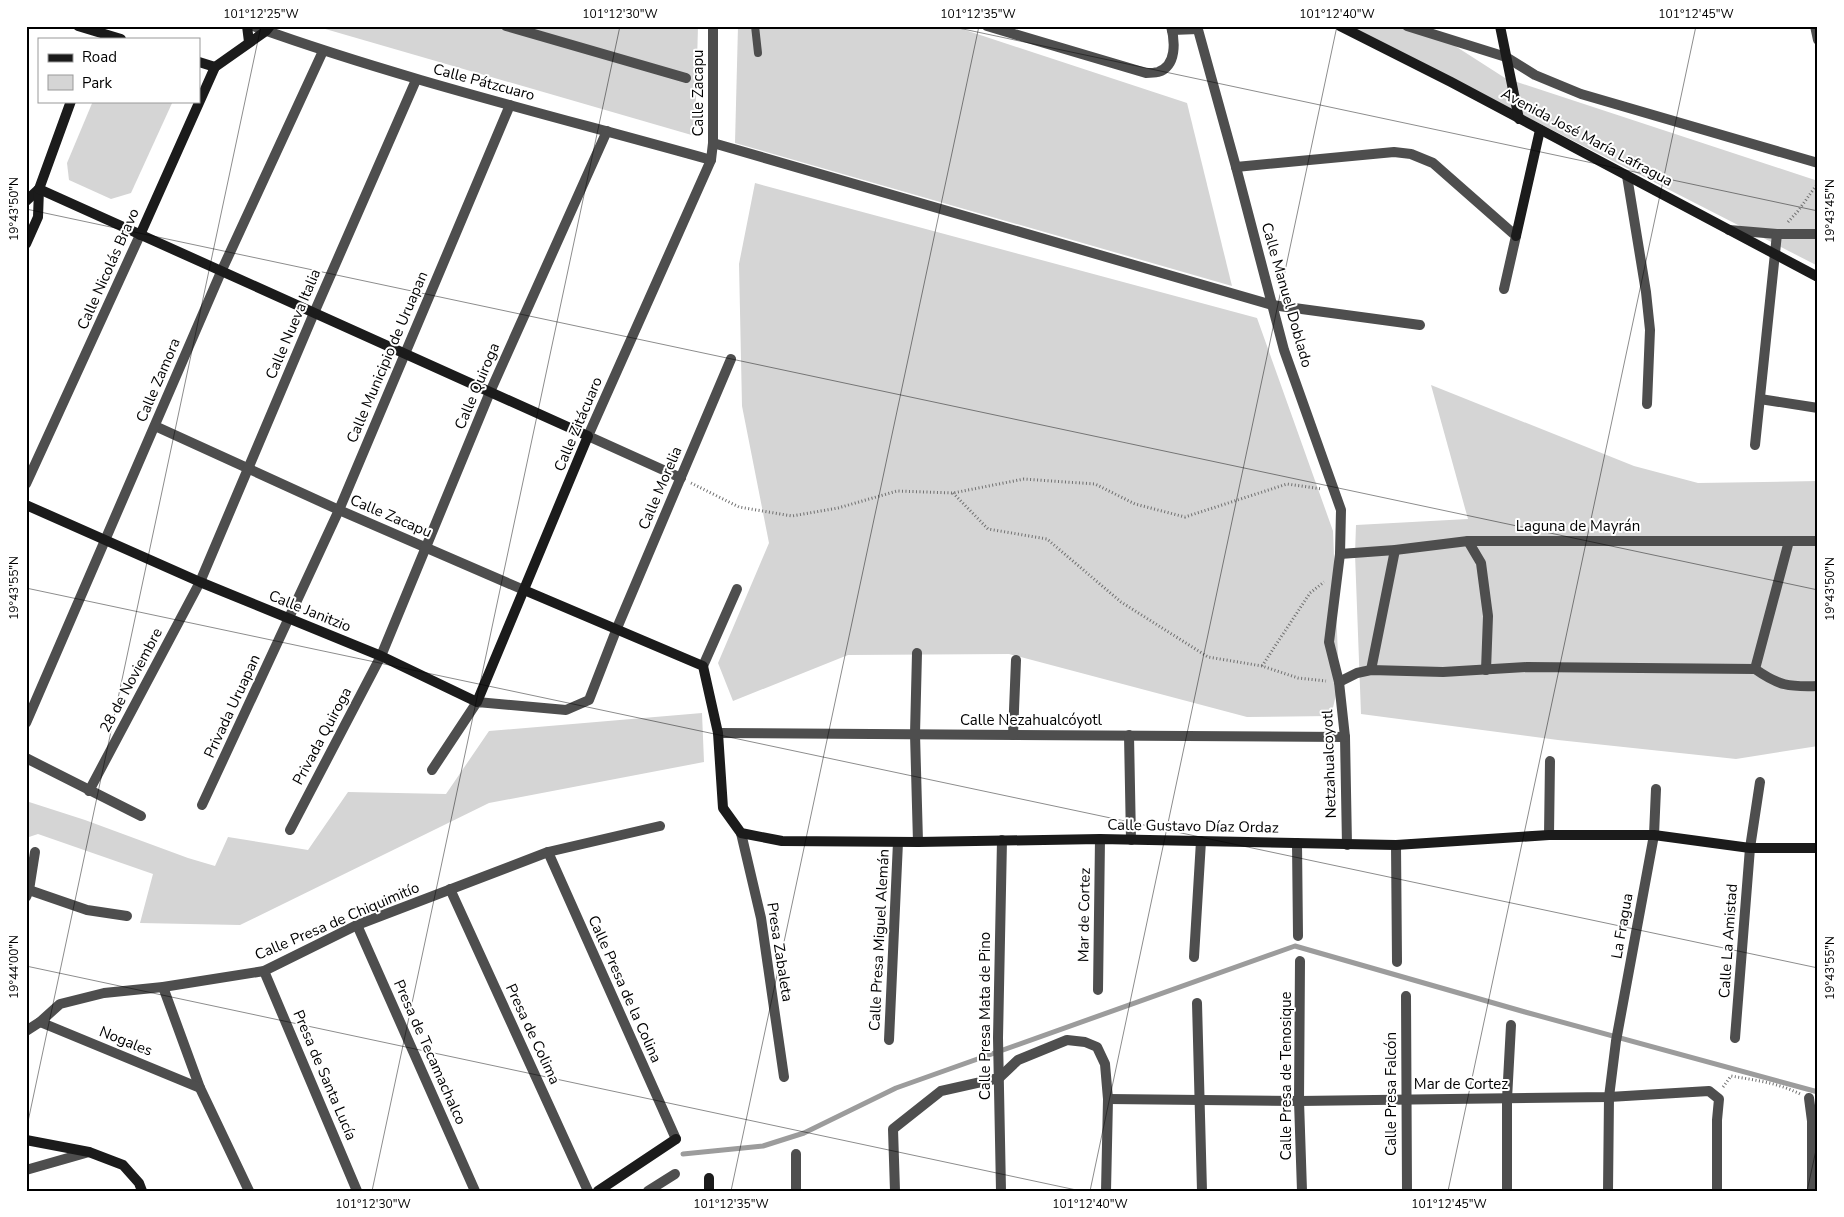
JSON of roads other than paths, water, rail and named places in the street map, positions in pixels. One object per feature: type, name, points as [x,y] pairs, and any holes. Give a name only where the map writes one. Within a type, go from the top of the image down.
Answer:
[{"type":"street","points":[[78,26],[96,35],[115,38]]},
{"type":"street","points":[[248,26],[249,42]]},
{"type":"street","name":"Calle Pátzcuaro","points":[[252,26],[268,29],[323,51],[416,80],[711,160]]},
{"type":"street","points":[[506,26],[686,78]]},
{"type":"street","name":"Calle Zacapu","points":[[711,160],[713,143],[713,26]]},
{"type":"street","points":[[987,26],[1146,73],[1159,72],[1170,63],[1174,48],[1172,28],[1198,28]]},
{"type":"street","name":"Avenida José María Lafragua","points":[[1340,26],[1519,118],[1818,277]]},
{"type":"street","name":"Avenida José María Lafragua","points":[[1407,26],[1506,57],[1535,75],[1581,94],[1818,163]]},
{"type":"street","points":[[1500,26],[1519,118]]},
{"type":"street","points":[[1815,27],[1818,40]]},
{"type":"street","name":"Calle Manuel Doblado","points":[[1198,28],[1284,350],[1341,510],[1338,571]]},
{"type":"street","points":[[200,62],[216,67],[268,29]]},
{"type":"street","name":"Calle Zamora","points":[[26,723],[221,272],[323,51]]},
{"type":"street","name":"Calle Nicolás Bravo","points":[[26,484],[216,67]]},
{"type":"street","name":"Calle Nueva Italia","points":[[200,582],[314,313],[416,80]]},
{"type":"street","points":[[27,242],[38,218],[40,189],[72,102]]},
{"type":"street","name":"Calle Municipio de Uruapan","points":[[289,619],[339,510],[510,105]]},
{"type":"street","points":[[1504,289],[1540,130]]},
{"type":"street","name":"Calle Quiroga","points":[[381,656],[490,392],[607,131]]},
{"type":"street","points":[[713,143],[1272,305],[1420,325]]},
{"type":"street","points":[[1236,167],[1394,152],[1411,154],[1433,163],[1516,236]]},
{"type":"street","name":"Calle Zitácuaro","points":[[477,702],[588,436],[711,160]]},
{"type":"street","points":[[1627,176],[1646,292],[1650,330],[1646,404]]},
{"type":"street","points":[[40,189],[681,478]]},
{"type":"street","points":[[26,201],[40,189]]},
{"type":"street","points":[[1728,230],[1777,234],[1818,234]]},
{"type":"street","points":[[1756,445],[1777,234]]},
{"type":"street","name":"Calle Morelia","points":[[589,700],[617,628],[731,359]]},
{"type":"street","points":[[1760,400],[1818,408]]},
{"type":"street","name":"Calle Zacapu","points":[[155,426],[249,467],[339,510],[703,666]]},
{"type":"street","name":"Calle Janitzio","points":[[26,505],[200,582],[381,656],[477,702],[566,710],[589,700]]},
{"type":"street","points":[[1468,541],[1481,563],[1488,616],[1486,670]]},
{"type":"street","name":"Laguna de Mayrán","points":[[1340,554],[1395,550],[1468,541],[1818,542]]},
{"type":"street","points":[[1755,669],[1789,541]]},
{"type":"street","points":[[1371,670],[1395,550]]},
{"type":"street","name":"Netzahualcoyotl","points":[[1338,571],[1329,642],[1339,682],[1345,737],[1347,845]]},
{"type":"street","name":"28 de Noviembre","points":[[89,791],[200,582]]},
{"type":"street","points":[[737,590],[703,666],[718,733],[723,808],[741,832]]},
{"type":"street","name":"Privada Uruapan","points":[[202,805],[289,619]]},
{"type":"street","points":[[916,653],[915,734],[918,842]]},
{"type":"street","name":"Privada Quiroga","points":[[290,830],[381,656]]},
{"type":"street","points":[[1013,735],[1016,660]]},
{"type":"street","points":[[1339,682],[1358,673],[1371,670],[1443,672],[1527,667],[1755,669],[1773,681],[1796,687],[1818,686]]},
{"type":"street","points":[[432,770],[477,702]]},
{"type":"street","name":"Calle Nezahualcóyotl","points":[[718,733],[1345,737]]},
{"type":"street","points":[[1129,735],[1131,840]]},
{"type":"street","points":[[26,758],[141,816]]},
{"type":"street","points":[[1549,835],[1550,761]]},
{"type":"street","name":"Calle La Amistad","points":[[1735,1038],[1750,848],[1760,782]]},
{"type":"street","name":"La Fragua","points":[[1608,1191],[1609,1098],[1616,1041],[1654,835],[1656,789]]},
{"type":"street","name":"Calle Presa de Chiquimitío","points":[[26,1032],[60,1004],[104,992],[163,987],[264,971],[357,925],[548,852],[660,826]]},
{"type":"street","name":"Calle Gustavo Díaz Ordaz","points":[[741,832],[782,841],[918,842],[1100,839],[1347,845],[1396,845],[1549,835],[1654,835],[1750,848],[1818,848]]},
{"type":"street","name":"Presa Zabaleta","points":[[741,832],[761,918],[784,1078]]},
{"type":"street","name":"Mar de Cortez","points":[[1098,990],[1100,839]]},
{"type":"street","name":"Calle Presa Mata de Pino","points":[[1001,1191],[998,1038],[1002,840]]},
{"type":"street","points":[[1194,957],[1201,841]]},
{"type":"street","name":"Calle Presa Miguel Alemán","points":[[889,1040],[898,842]]},
{"type":"street","points":[[1297,843],[1298,936]]},
{"type":"street","points":[[1396,845],[1397,962]]},
{"type":"street","points":[[35,852],[28,894],[87,910],[127,916]]},
{"type":"street","name":"Calle Presa de la Colina","points":[[548,852],[676,1139],[598,1191]]},
{"type":"street","name":"Presa de Colima","points":[[450,889],[588,1191]]},
{"type":"street","name":"Presa de Tecamachalco","points":[[357,925],[475,1191]]},
{"type":"street","name":"Calle Presa de Tenosique","points":[[1300,961],[1299,1101],[1302,1191]]},
{"type":"street","name":"Presa de Santa Lucía","points":[[264,971],[357,1191]]},
{"type":"street","points":[[163,987],[200,1088],[249,1191]]},
{"type":"street","name":"Calle Presa Falcón","points":[[1406,996],[1407,1191]]},
{"type":"street","points":[[1197,1003],[1202,1191]]},
{"type":"street","name":"Nogales","points":[[40,1022],[200,1088]]},
{"type":"street","points":[[1507,1191],[1511,1025]]},
{"type":"street","points":[[894,1191],[893,1129],[941,1091],[998,1078],[1018,1060],[1067,1040],[1085,1042],[1097,1047],[1105,1064],[1108,1100],[1106,1191]]},
{"type":"street","name":"Mar de Cortez","points":[[1108,1100],[1299,1101],[1609,1098],[1709,1091],[1719,1099],[1717,1120],[1717,1191]]},
{"type":"street","points":[[1808,1098],[1812,1121],[1812,1191]]},
{"type":"street","points":[[26,1140],[89,1152],[123,1165],[139,1183],[142,1191]]},
{"type":"street","points":[[26,1170],[89,1152]]},
{"type":"street","points":[[796,1154],[796,1191]]},
{"type":"street","points":[[648,1191],[674,1174]]},
{"type":"street","points":[[709,1178],[709,1191]]},
{"type":"lane","points":[[755,26],[758,53]]},
{"type":"waterway","points":[[683,1154],[763,1146],[804,1133],[896,1088],[1295,946],[1525,1012],[1818,1092]]}]
